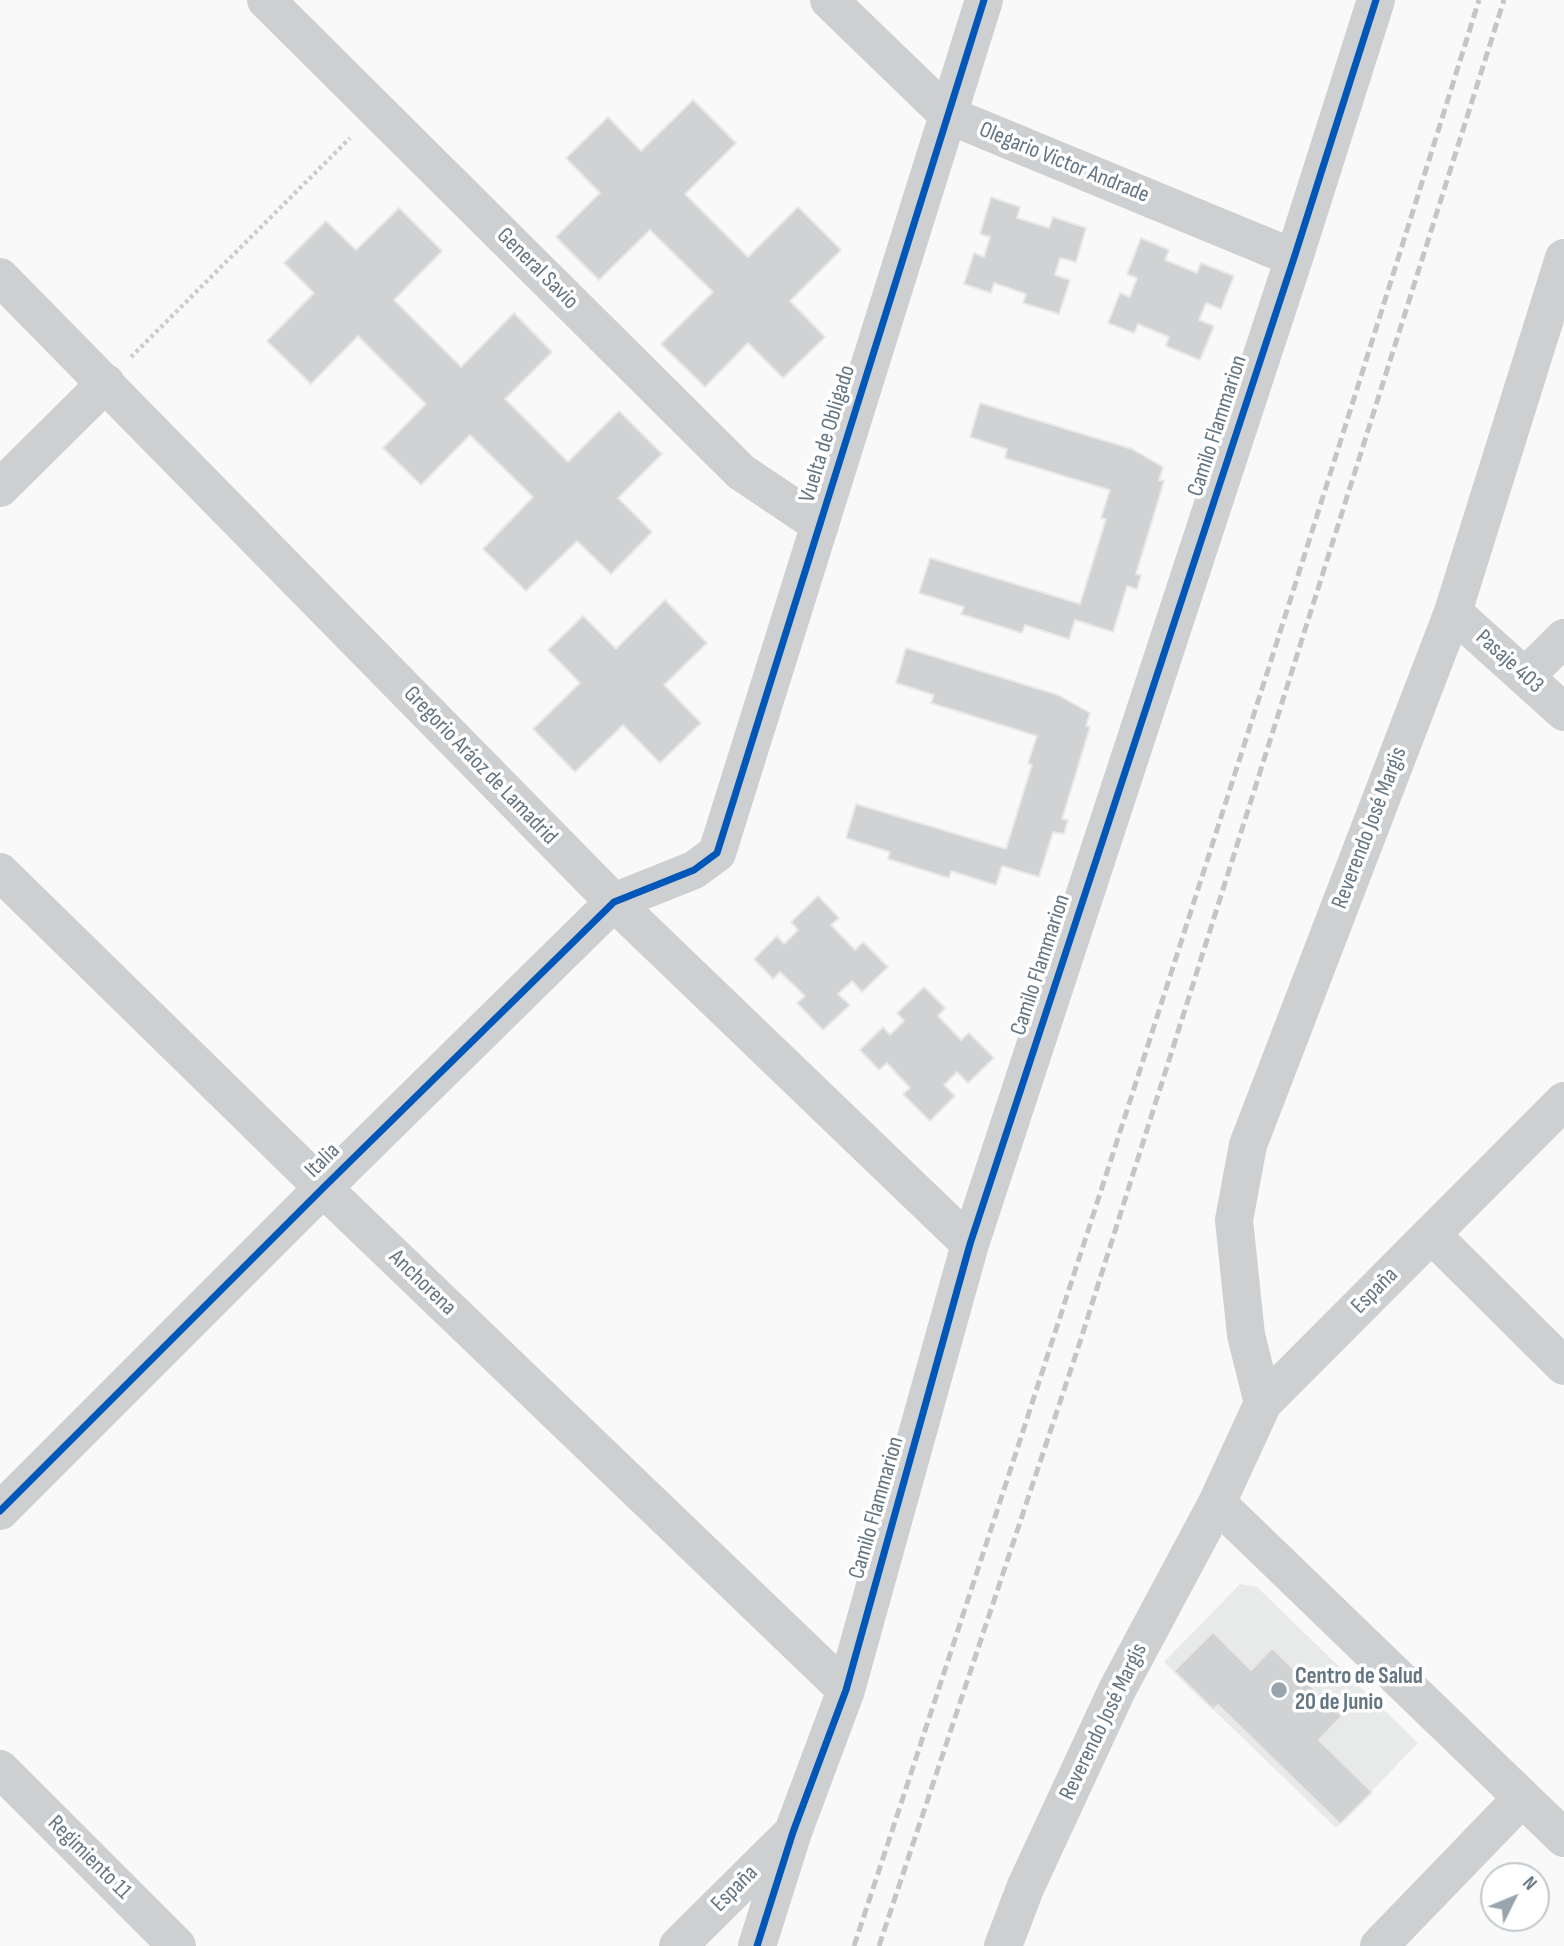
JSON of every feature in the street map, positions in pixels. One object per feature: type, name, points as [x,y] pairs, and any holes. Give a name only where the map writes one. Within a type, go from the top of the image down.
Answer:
[{"type":"street","name":"General Savio","points":[[266,0],[741,472],[820,525]]},
{"type":"street","name":"Olegario Victor Andrade","points":[[829,0],[948,115],[1294,258]]},
{"type":"street","name":"Vuelta de Obligado","points":[[694,870],[717,853],[984,0]]},
{"type":"street","name":"Camilo Flammarion","points":[[757,1946],[793,1832],[846,1690],[970,1244],[1376,0]]},
{"type":"street","name":"Reverendo José Margis","points":[[1263,1404],[1246,1335],[1234,1220],[1248,1145],[1453,612],[1564,257]]},
{"type":"street","name":"Gregorio Aráoz de Lamadrid","points":[[0,277],[614,902],[970,1244]]},
{"type":"street","points":[[0,488],[106,383]]},
{"type":"street","name":"Pasaje 403","points":[[1453,612],[1564,712]]},
{"type":"street","points":[[1526,676],[1564,638]]},
{"type":"street","name":"Italia","points":[[0,1511],[614,902],[694,870]]},
{"type":"street","name":"Anchorena","points":[[0,872],[323,1188],[846,1690]]},
{"type":"street","name":"España","points":[[1217,1503],[1263,1404],[1564,1101]]},
{"type":"street","points":[[1431,1234],[1564,1366]]},
{"type":"street","points":[[1217,1503],[1564,1838]]},
{"type":"street","name":"Reverendo José Margis","points":[[1003,1946],[1026,1885],[1117,1690],[1217,1503]]},
{"type":"street","name":"Regimiento 11","points":[[0,1769],[177,1946]]},
{"type":"street","points":[[1379,1946],[1522,1798]]},
{"type":"street","name":"España","points":[[678,1946],[793,1832]]},
{"type":"path","points":[[106,383],[377,110]]},
{"type":"shaded area","name":"Centro de Salud 20 de Junio","points":[[1240,1584],[1257,1587],[1418,1743],[1336,1828],[1164,1662]]},
{"type":"building","points":[[693,100],[736,143],[685,194],[748,257],[798,207],[841,250],[790,301],[825,337],[783,378],[748,343],[705,387],[661,344],[713,292],[650,230],[599,280],[556,237],[600,193],[566,158],[608,117],[641,151]]},
{"type":"building","points":[[991,197],[1020,207],[1017,218],[1049,228],[1053,217],[1086,228],[1076,262],[1060,258],[1055,275],[1070,280],[1059,314],[1023,303],[1026,294],[994,283],[991,293],[964,284],[974,253],[984,257],[990,237],[980,234]]},
{"type":"building","points":[[399,208],[442,251],[394,300],[461,367],[514,313],[552,352],[505,399],[568,462],[619,411],[662,454],[618,498],[652,532],[611,574],[577,541],[526,591],[483,549],[533,497],[470,435],[421,485],[383,448],[426,404],[358,336],[311,384],[267,341],[314,293],[284,263],[326,221],[356,250]]},
{"type":"building","points":[[1141,238],[1169,250],[1165,260],[1197,273],[1201,263],[1234,276],[1221,309],[1206,303],[1199,320],[1214,326],[1200,360],[1166,346],[1169,337],[1138,324],[1134,333],[1108,323],[1120,293],[1130,297],[1137,278],[1127,274]]},
{"type":"building","points":[[980,403],[1132,449],[1163,467],[1159,480],[1164,481],[1136,574],[1141,575],[1137,589],[1127,586],[1113,632],[1075,620],[1069,639],[1025,625],[1022,633],[961,614],[964,607],[919,593],[930,558],[1080,604],[1106,519],[1101,518],[1110,490],[1005,458],[1007,449],[970,437]]},
{"type":"building","points":[[665,600],[707,643],[664,685],[701,723],[660,763],[623,725],[575,772],[533,729],[580,683],[548,650],[583,616],[616,649]]},
{"type":"building","points":[[906,648],[1058,695],[1090,713],[1086,726],[1090,727],[1062,819],[1068,820],[1064,834],[1053,832],[1039,877],[1002,866],[996,885],[951,871],[949,878],[888,859],[890,852],[846,838],[856,804],[1006,849],[1032,765],[1028,763],[1037,736],[931,703],[934,695],[896,683]]},
{"type":"building","points":[[818,896],[839,918],[831,925],[855,950],[863,942],[888,967],[862,992],[852,981],[838,994],[850,1005],[823,1030],[797,1003],[805,996],[780,972],[773,979],[754,959],[777,936],[784,944],[798,930],[791,922]]},
{"type":"building","points":[[924,987],[945,1008],[938,1016],[961,1040],[969,1033],[994,1058],[968,1083],[957,1072],[944,1085],[955,1096],[930,1121],[903,1094],[910,1088],[887,1063],[879,1070],[860,1050],[883,1027],[890,1035],[904,1021],[897,1013]]},
{"type":"building","points":[[1213,1632],[1251,1670],[1272,1648],[1342,1716],[1319,1740],[1372,1792],[1340,1824],[1218,1705],[1213,1709],[1174,1671]]},
{"type":"railway","points":[[854,1946],[1171,974],[1479,0]]},
{"type":"railway","points":[[879,1946],[1079,1345],[1504,0]]},
{"type":"cycle path","points":[[0,1511],[614,902],[694,870],[717,853],[984,0]]},
{"type":"cycle path","points":[[757,1946],[793,1832],[846,1690],[970,1244],[1376,0]]},
{"type":"place","name":"Centro de Salud 20 de Junio","points":[[1279,1690]]}]
